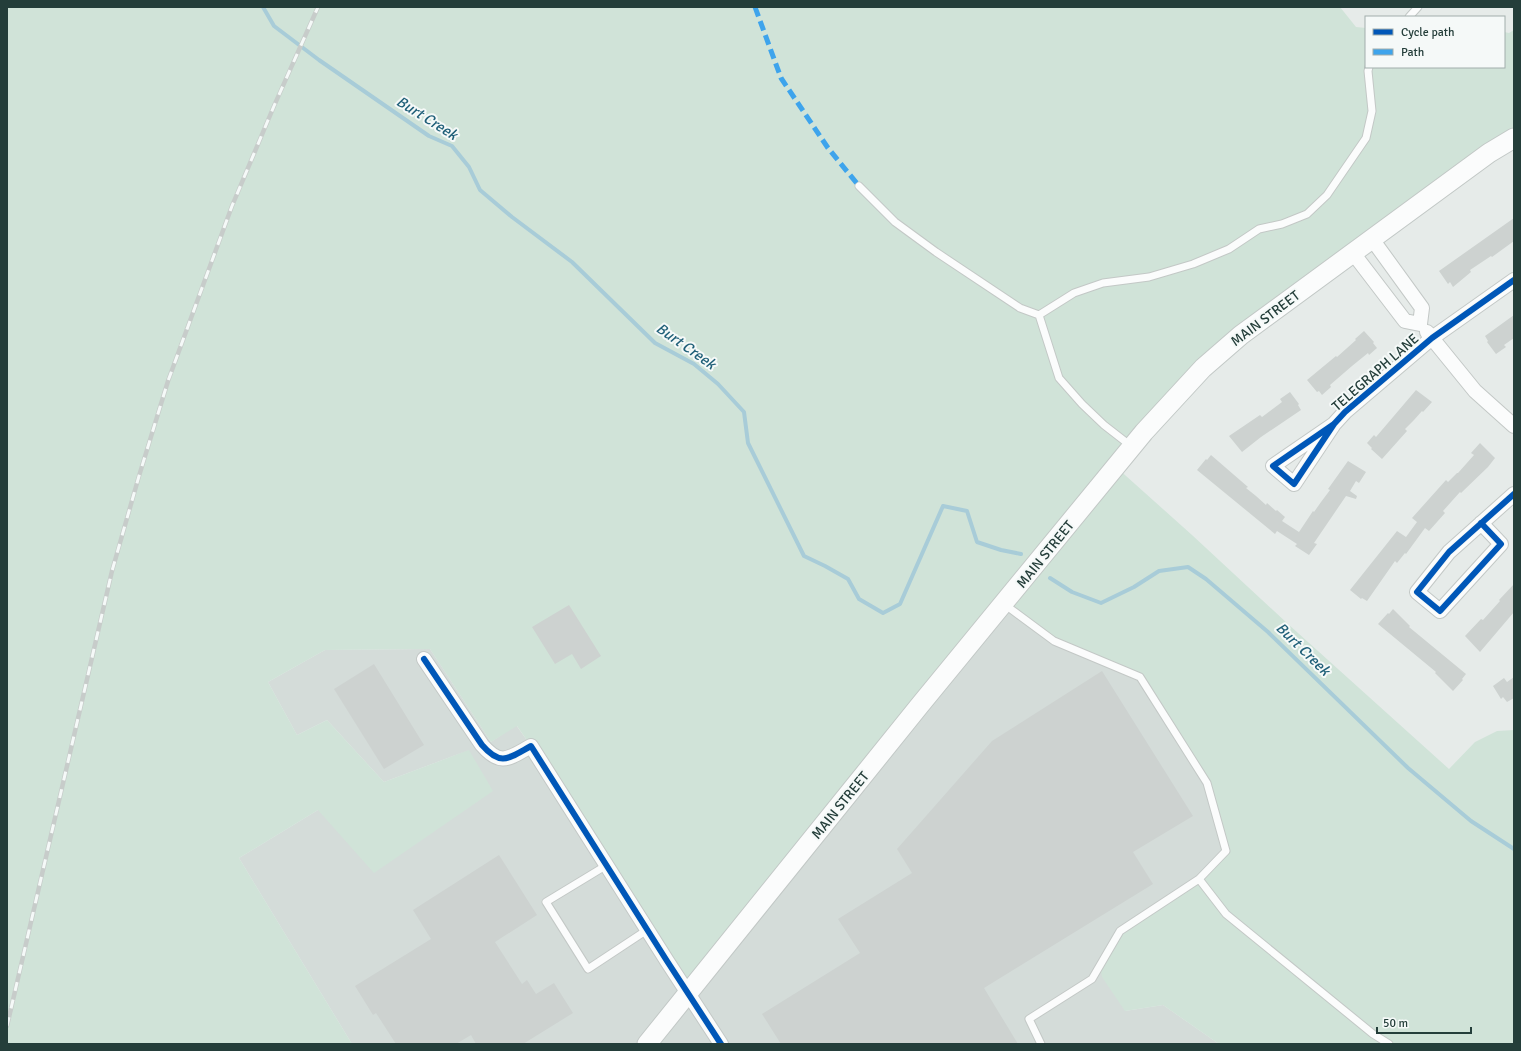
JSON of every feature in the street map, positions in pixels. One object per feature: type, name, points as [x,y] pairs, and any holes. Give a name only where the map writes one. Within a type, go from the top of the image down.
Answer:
[{"type":"main road","name":"MAIN STREET","points":[[647,1044],[920,705],[1144,432],[1209,363],[1241,335],[1489,153],[1514,138]]},
{"type":"street","points":[[1372,239],[1422,308],[1420,324]]},
{"type":"street","points":[[1353,253],[1405,321],[1420,324],[1475,391],[1514,426]]},
{"type":"street","name":"TELEGRAPH LANE","points":[[1334,424],[1345,412],[1432,338],[1514,280]]},
{"type":"street","points":[[1480,523],[1501,544],[1440,611],[1417,592],[1449,552],[1480,523],[1514,494]]},
{"type":"street","points":[[424,659],[482,745],[490,754],[502,759],[512,756],[531,746],[721,1044]]},
{"type":"lane","points":[[1410,16],[1418,7]]},
{"type":"lane","points":[[1039,315],[1074,292],[1103,283],[1149,277],[1193,264],[1229,249],[1259,229],[1282,224],[1307,214],[1327,195],[1366,138],[1372,111],[1369,68]]},
{"type":"lane","points":[[859,186],[895,222],[936,252],[1020,308],[1039,315]]},
{"type":"lane","points":[[1039,315],[1059,378],[1104,426],[1132,447]]},
{"type":"lane","points":[[1004,604],[1054,641],[1140,677],[1207,783],[1226,851],[1199,879],[1120,931],[1092,979],[1029,1019],[1041,1044]]},
{"type":"lane","points":[[607,865],[546,902],[588,969],[647,930]]},
{"type":"lane","points":[[1199,879],[1226,914],[1369,1030],[1389,1044]]},
{"type":"shaded area","points":[[1004,604],[1140,677],[1207,783],[1226,851],[1125,1011],[1163,1005],[1219,1044],[352,1044],[239,858],[318,810],[469,750],[384,782],[327,720],[297,735],[268,682],[325,650],[430,649],[491,742],[516,725],[531,746]]},
{"type":"green space","points":[[7,7],[1340,7],[1356,27],[1365,28],[1365,68],[1505,68],[1505,32],[1509,33],[1514,30],[1514,138],[1203,368],[1116,467],[1449,769],[1475,742],[1497,731],[1514,730],[1514,1044],[1219,1044],[1163,1005],[1125,1011],[1102,977],[1100,965],[1120,931],[1199,879],[1226,851],[1207,783],[1140,677],[1054,641],[1004,604],[688,994],[517,726],[491,742],[430,649],[325,650],[268,682],[297,735],[327,720],[384,782],[469,750],[493,791],[374,873],[318,810],[239,858],[352,1044],[7,1044]]},
{"type":"building","points":[[1514,218],[1514,241],[1492,257],[1491,256],[1470,270],[1471,272],[1453,287],[1450,282],[1448,284],[1439,271]]},
{"type":"building","points":[[1514,315],[1514,338],[1504,345],[1506,347],[1496,354],[1487,342],[1488,341],[1485,336]]},
{"type":"building","points":[[1364,331],[1374,342],[1373,343],[1377,348],[1369,355],[1368,353],[1352,366],[1330,385],[1331,387],[1322,395],[1319,391],[1317,392],[1307,380],[1336,356],[1337,357]]},
{"type":"building","points":[[1416,390],[1432,402],[1405,429],[1407,431],[1382,459],[1367,443],[1374,435],[1376,437]]},
{"type":"building","points":[[1290,392],[1299,404],[1298,405],[1301,410],[1261,437],[1242,452],[1229,436],[1260,415],[1262,417],[1282,402],[1280,399]]},
{"type":"building","points":[[1480,443],[1495,458],[1488,467],[1461,493],[1460,492],[1443,511],[1445,513],[1429,531],[1425,528],[1406,554],[1405,553],[1397,563],[1395,561],[1367,601],[1362,598],[1361,599],[1350,590],[1397,531],[1406,537],[1417,522],[1412,518],[1446,480],[1448,482],[1458,473],[1474,455],[1471,453]]},
{"type":"building","points":[[1211,455],[1248,487],[1246,488],[1266,505],[1267,503],[1285,517],[1282,521],[1299,532],[1313,511],[1314,512],[1330,490],[1328,489],[1348,461],[1366,472],[1359,483],[1356,481],[1350,491],[1357,496],[1356,499],[1346,496],[1314,543],[1317,544],[1309,555],[1295,546],[1297,544],[1277,531],[1275,534],[1197,470]]},
{"type":"building","points":[[1514,584],[1514,612],[1480,652],[1465,636],[1481,619],[1483,620]]},
{"type":"building","points":[[569,605],[601,656],[581,669],[572,654],[555,664],[532,627]]},
{"type":"building","points":[[1393,609],[1410,626],[1409,627],[1466,674],[1462,679],[1463,680],[1453,691],[1435,673],[1436,672],[1378,624]]},
{"type":"building","points":[[374,664],[424,745],[384,769],[334,689]]},
{"type":"building","points":[[1102,671],[1193,816],[1133,852],[1153,884],[984,988],[1018,1044],[781,1044],[762,1014],[860,953],[838,919],[912,873],[897,849],[992,741]]},
{"type":"building","points":[[1514,677],[1514,698],[1507,702],[1503,697],[1501,699],[1493,686],[1504,678],[1507,682]]},
{"type":"building","points":[[499,855],[537,915],[495,942],[522,984],[527,980],[536,994],[554,983],[573,1013],[523,1044],[476,1044],[471,1035],[456,1044],[396,1044],[376,1013],[373,1015],[355,986],[431,939],[413,910]]},
{"type":"waterway","name":"Burt Creek","points":[[263,7],[274,26],[319,60],[429,136],[452,146],[469,167],[480,190],[512,217],[572,262],[655,343],[694,364],[718,384],[744,412],[748,443],[804,556],[848,579],[859,599],[883,613],[900,604],[943,506],[967,511],[977,542],[1001,550],[1021,554]]},
{"type":"waterway","name":"Burt Creek","points":[[1050,578],[1072,592],[1101,603],[1134,587],[1159,571],[1188,567],[1206,579],[1268,632],[1408,768],[1471,821],[1514,849]]},
{"type":"railway","points":[[7,1026],[112,571],[139,476],[168,381],[232,206],[318,7]]},
{"type":"marked path","points":[[755,7],[781,78],[828,148],[859,186]]},
{"type":"cycle path","points":[[1334,424],[1294,484],[1273,466],[1334,424],[1345,412],[1432,338],[1514,280]]},
{"type":"cycle path","points":[[1481,523],[1501,544],[1440,611],[1417,592],[1449,552],[1514,494]]},
{"type":"cycle path","points":[[424,659],[482,745],[489,752],[500,758],[505,758],[511,757],[531,746],[721,1044]]}]
